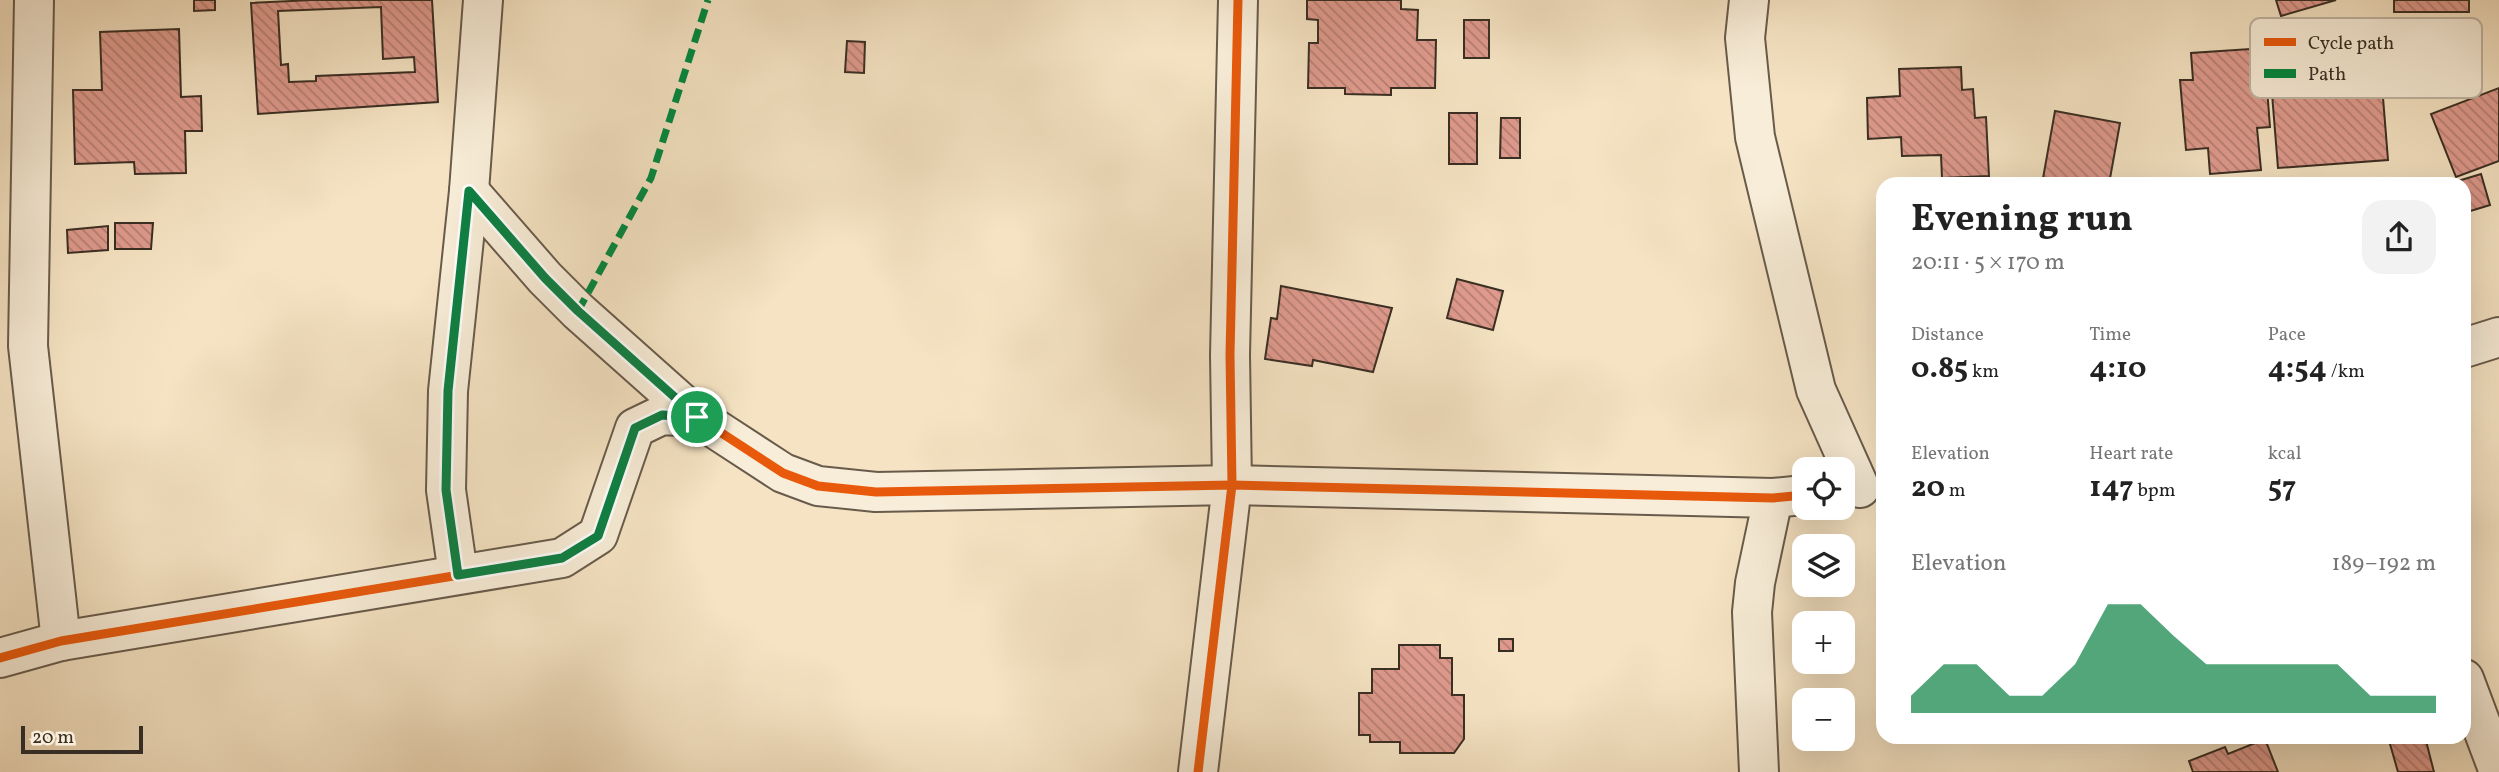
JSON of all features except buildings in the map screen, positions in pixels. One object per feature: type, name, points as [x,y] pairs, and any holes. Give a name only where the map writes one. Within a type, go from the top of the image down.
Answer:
[{"type":"street","points":[[34,0],[28,346],[61,641]]},
{"type":"street","points":[[458,575],[446,490],[447,404],[469,191],[483,0]]},
{"type":"street","points":[[1198,772],[1232,485],[1230,355],[1238,0]]},
{"type":"street","points":[[1749,0],[1745,38],[1755,137],[1816,390],[1862,488]]},
{"type":"street","points":[[469,191],[545,278],[578,311],[697,417],[783,473],[818,486],[876,492],[1232,485],[1789,497],[1755,583],[1752,611],[1759,772]]},
{"type":"street","points":[[2471,346],[2499,337]]},
{"type":"street","points":[[0,658],[61,641],[562,558],[598,536],[635,428],[662,415],[697,417]]},
{"type":"street","points":[[2471,698],[2499,772]]},
{"type":"marked path","points":[[578,311],[651,178],[708,0]]},
{"type":"cycle path","points":[[1198,772],[1232,485],[1230,355],[1238,0]]},
{"type":"cycle path","points":[[0,658],[61,641],[562,558],[598,535],[635,428],[662,415],[697,417],[783,473],[818,486],[876,492],[1232,485],[1773,498],[1792,496]]},
{"type":"route","points":[[469,191],[545,278],[578,311],[697,417],[662,415],[635,428],[598,536],[562,558],[458,575],[446,490],[448,391],[469,191]]}]
